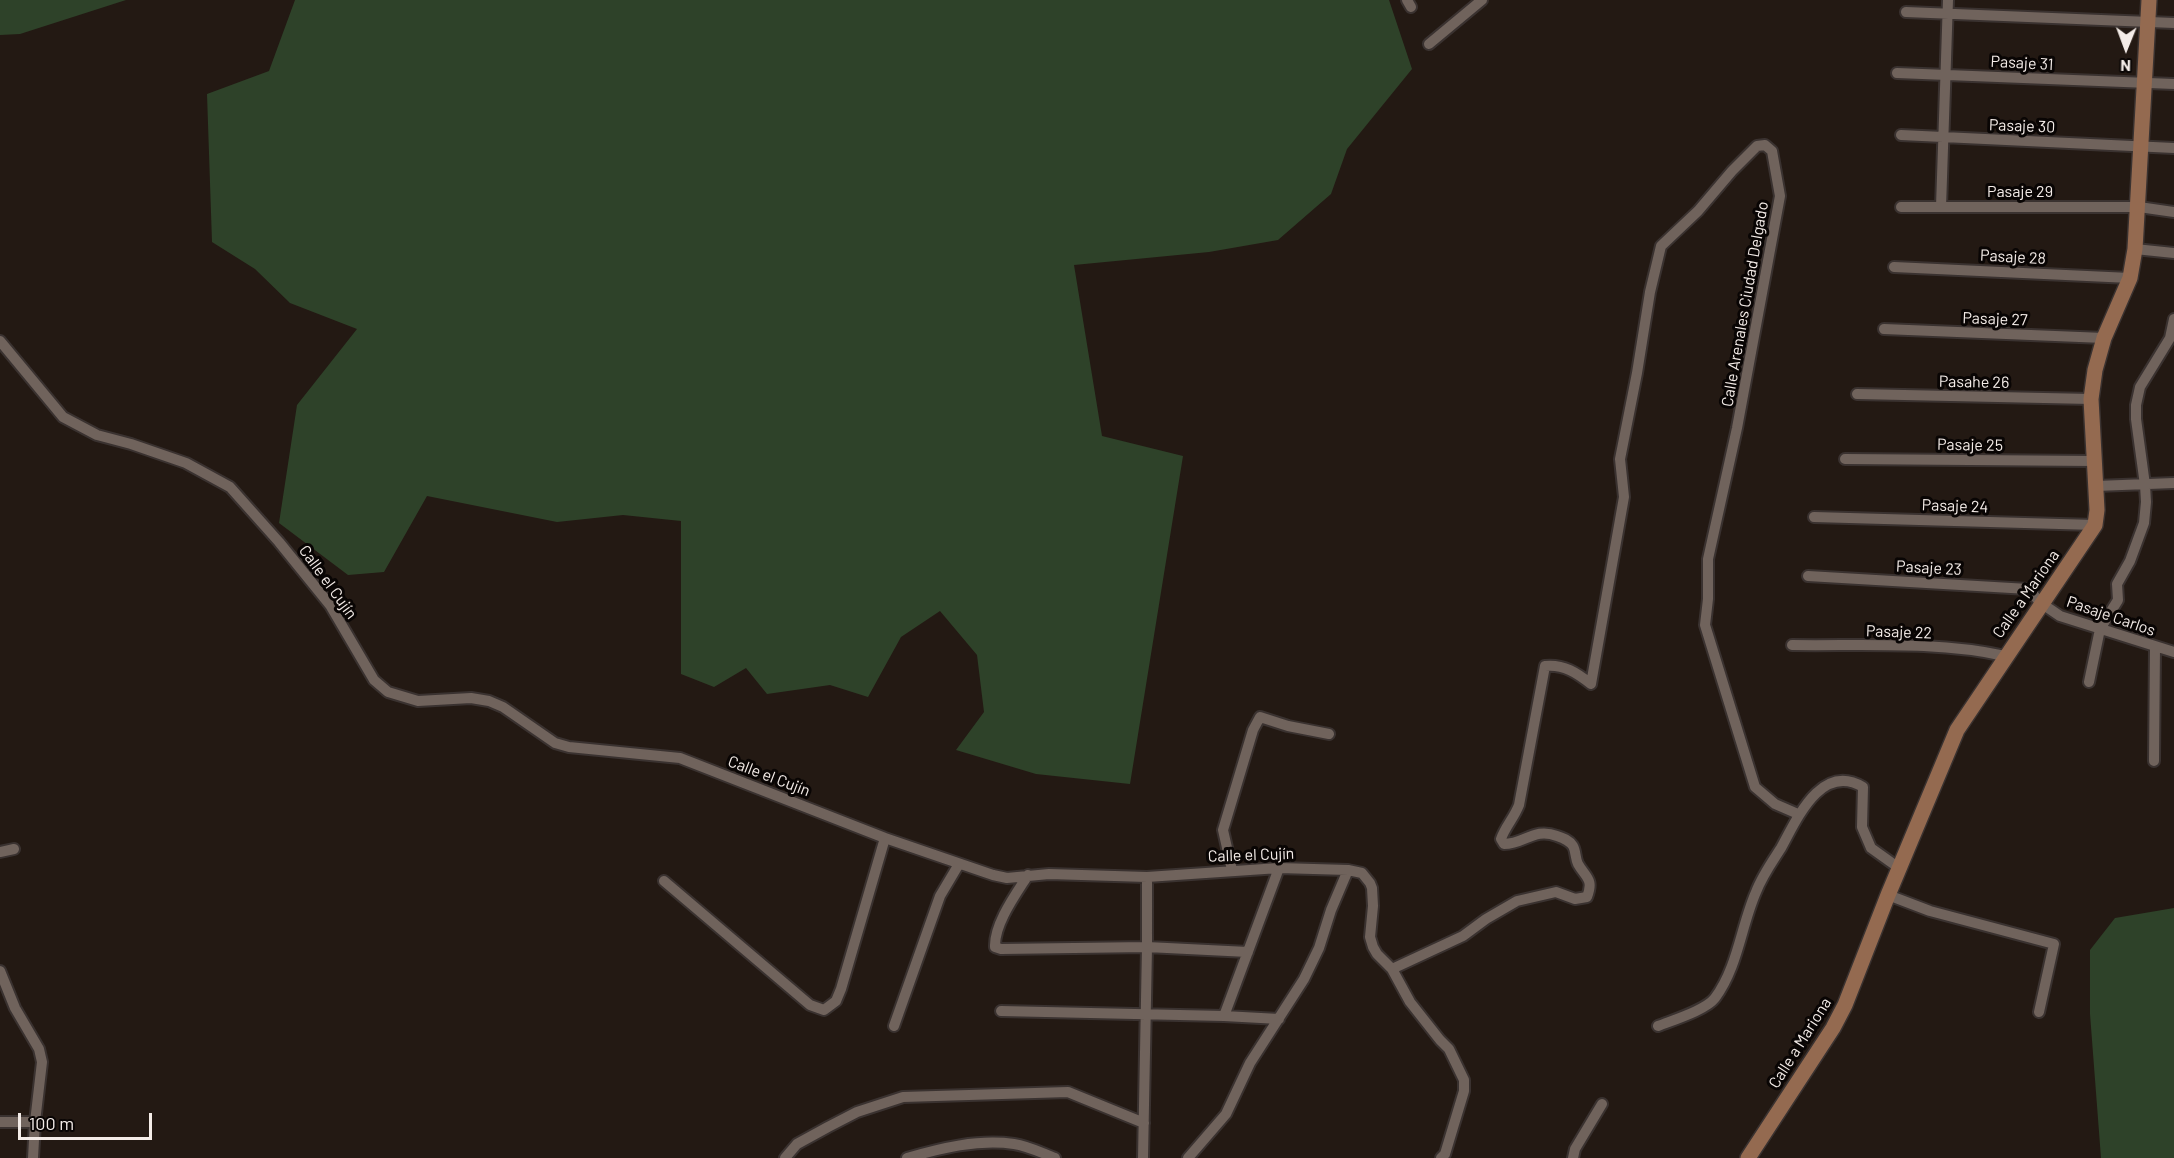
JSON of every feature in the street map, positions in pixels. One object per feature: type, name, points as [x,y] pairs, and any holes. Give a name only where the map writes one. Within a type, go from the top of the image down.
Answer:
[{"type":"main road","points":[[2095,525],[2097,510],[2091,399],[2094,370],[2104,338],[2130,278],[2135,249],[2149,0]]},
{"type":"main road","name":"Calle a Mariona","points":[[1748,1158],[1833,1028],[1845,1005],[1957,730],[2095,525]]},
{"type":"street","points":[[1429,44],[1482,0]]},
{"type":"street","points":[[1941,207],[1948,0]]},
{"type":"street","points":[[1906,12],[2174,23]]},
{"type":"street","name":"Pasaje 31","points":[[1897,73],[2174,84]]},
{"type":"street","name":"Pasaje 30","points":[[1901,135],[2174,148]]},
{"type":"street","name":"Calle Arenales Ciudad Delgado","points":[[1392,969],[1463,936],[1517,901],[1556,892],[1575,899],[1587,897],[1590,888],[1588,876],[1578,863],[1573,847],[1566,839],[1547,832],[1529,836],[1514,844],[1504,844],[1501,840],[1504,830],[1514,818],[1519,805],[1545,666],[1556,665],[1574,670],[1591,684],[1624,497],[1620,459],[1660,246],[1698,211],[1757,146],[1765,145],[1772,151],[1780,196],[1737,428],[1708,559],[1708,599],[1705,625],[1755,787],[1774,804],[1798,814]]},
{"type":"street","name":"Pasaje 29","points":[[1901,207],[2139,207],[2174,212]]},
{"type":"street","points":[[2135,249],[2174,253]]},
{"type":"street","name":"Pasaje 28","points":[[1894,267],[2130,278]]},
{"type":"street","points":[[2089,682],[2100,629],[2118,600],[2117,584],[2130,561],[2144,523],[2145,485],[2137,437],[2136,405],[2140,387],[2170,338],[2174,319]]},
{"type":"street","name":"Pasaje 27","points":[[1884,329],[2104,338]]},
{"type":"street","name":"Calle el Cujín","points":[[0,341],[63,417],[97,435],[186,463],[230,487],[279,542],[330,605],[374,680],[388,692],[418,701],[471,698],[489,701],[504,708],[561,745],[680,758],[885,838],[1006,878],[1028,875],[1147,877],[1279,868],[1348,870]]},
{"type":"street","name":"Pasahe 26","points":[[1857,394],[2091,399]]},
{"type":"street","name":"Pasaje 25","points":[[1845,459],[2094,461]]},
{"type":"street","points":[[2096,486],[2174,483]]},
{"type":"street","name":"Pasaje 24","points":[[1814,517],[2095,525]]},
{"type":"street","name":"Pasaje 23","points":[[1808,576],[2028,589],[2041,603]]},
{"type":"street","name":"Pasaje Carlos","points":[[2041,603],[2060,616],[2174,652]]},
{"type":"street","name":"Pasaje 22","points":[[1792,645],[1904,646],[1985,651],[2005,656]]},
{"type":"street","points":[[2154,761],[2155,647]]},
{"type":"street","points":[[1232,870],[1223,830],[1253,730],[1260,717],[1288,726],[1329,734]]},
{"type":"street","points":[[1658,1026],[1714,999],[1731,967],[1756,891],[1798,814],[1827,784],[1846,779],[1863,787],[1862,827],[1871,848],[1899,868]]},
{"type":"street","points":[[664,881],[810,1005],[824,1010],[836,1001],[841,989],[885,838]]},
{"type":"street","points":[[0,852],[14,849]]},
{"type":"street","points":[[894,1026],[940,896],[959,864]]},
{"type":"street","points":[[1224,1016],[1279,868]]},
{"type":"street","points":[[1188,1158],[1226,1114],[1250,1063],[1304,979],[1319,948],[1331,910],[1348,870],[1362,873],[1370,883],[1373,906],[1370,937],[1377,954],[1392,969],[1410,1002],[1449,1049],[1464,1080],[1464,1091],[1441,1158]]},
{"type":"street","points":[[1028,875],[1007,909],[995,941],[995,947],[1001,950],[1147,947],[1248,952]]},
{"type":"street","points":[[1143,1158],[1147,877]]},
{"type":"street","points":[[1888,895],[1940,914],[2054,944],[2039,1011]]},
{"type":"street","points":[[0,971],[15,1008],[39,1049],[42,1062],[33,1158]]},
{"type":"street","points":[[1001,1011],[1279,1019]]},
{"type":"street","points":[[785,1158],[797,1144],[856,1112],[903,1097],[1068,1092],[1144,1123]]},
{"type":"street","points":[[1573,1158],[1575,1149],[1602,1104]]},
{"type":"street","points":[[0,1122],[35,1122]]},
{"type":"street","points":[[907,1158],[961,1144],[988,1142],[1017,1144],[1055,1158]]},
{"type":"green space","points":[[0,0],[126,0],[20,34],[0,35]]},
{"type":"green space","points":[[295,0],[1389,0],[1412,69],[1347,149],[1331,194],[1278,240],[1209,252],[1074,265],[1102,436],[1183,456],[1130,784],[1036,774],[956,750],[984,712],[977,655],[940,611],[901,637],[868,697],[830,685],[767,694],[746,668],[714,687],[681,674],[681,521],[623,515],[557,522],[427,496],[384,572],[348,575],[279,523],[297,405],[357,329],[290,303],[255,269],[212,242],[207,94],[269,71]]},
{"type":"green space","points":[[2174,908],[2174,1158],[2101,1158],[2090,1014],[2090,950],[2115,918]]}]
